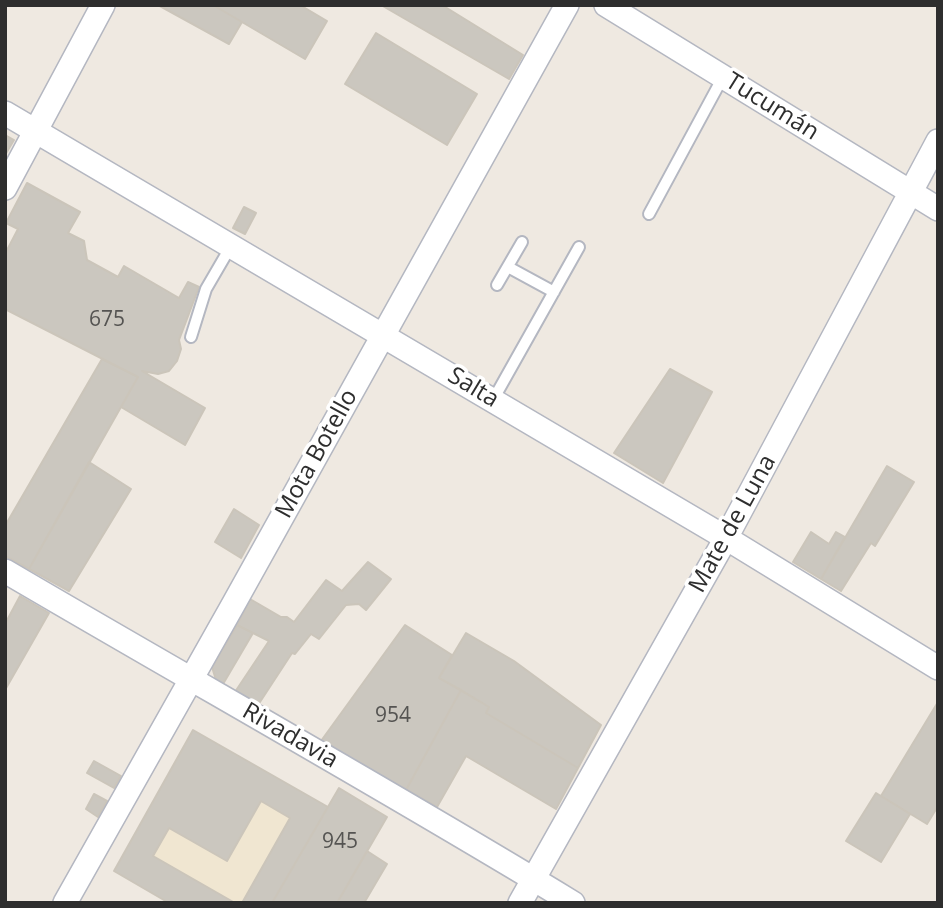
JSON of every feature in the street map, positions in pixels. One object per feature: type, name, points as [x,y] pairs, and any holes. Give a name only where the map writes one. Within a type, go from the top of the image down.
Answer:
[{"type":"street","points":[[5,188],[103,5]]},
{"type":"street","name":"Mota Botello","points":[[65,903],[567,5]]},
{"type":"street","name":"Tucumán","points":[[606,5],[938,209]]},
{"type":"street","name":"Salta","points":[[5,113],[726,538],[938,668]]},
{"type":"street","name":"Mate de Luna","points":[[520,903],[726,538],[938,141]]},
{"type":"street","name":"Rivadavia","points":[[5,571],[415,808],[573,903]]},
{"type":"lane","points":[[649,214],[723,78]]},
{"type":"lane","points":[[497,285],[522,242]]},
{"type":"lane","points":[[191,337],[206,289],[231,246]]},
{"type":"lane","points":[[493,400],[579,247]]},
{"type":"lane","points":[[508,267],[554,292]]},
{"type":"shaded area","points":[[193,730],[328,807],[272,903],[169,903],[114,871]]},
{"type":"building","points":[[158,5],[213,5],[242,22],[229,44]]},
{"type":"building","points":[[213,5],[300,5],[327,21],[305,59]]},
{"type":"building","points":[[381,5],[442,5],[523,55],[509,79]]},
{"type":"building","points":[[376,33],[477,94],[447,145],[345,84]]},
{"type":"building","points":[[5,135],[14,140],[5,155]]},
{"type":"building","points":[[27,183],[80,212],[68,233],[84,241],[87,260],[118,277],[124,266],[179,298],[188,282],[199,287],[179,340],[181,349],[177,361],[169,371],[158,374],[142,371],[205,408],[185,445],[121,407],[138,377],[5,309],[5,254],[18,229],[6,223]]},
{"type":"building","points":[[244,207],[256,213],[245,234],[233,228]]},
{"type":"building","points":[[102,359],[138,377],[29,569],[5,556],[5,526]]},
{"type":"building","points":[[670,369],[712,392],[663,483],[614,453]]},
{"type":"building","points":[[89,462],[131,489],[69,591],[29,569]]},
{"type":"building","points":[[887,466],[914,482],[875,546],[871,543],[841,591],[821,579]]},
{"type":"building","points":[[234,509],[259,525],[241,558],[215,542]]},
{"type":"building","points":[[811,532],[829,544],[836,532],[845,537],[821,579],[793,562]]},
{"type":"building","points":[[368,562],[391,579],[366,610],[359,604],[346,605],[319,639],[311,634],[295,654],[292,653],[258,705],[235,692],[269,641],[237,625],[250,599],[294,622],[326,580],[342,591]]},
{"type":"building","points":[[20,596],[49,613],[5,690],[5,624]]},
{"type":"building","points":[[237,625],[253,633],[223,684],[216,680],[212,667]]},
{"type":"building","points":[[405,625],[452,655],[439,678],[461,690],[406,790],[321,741]]},
{"type":"building","points":[[466,633],[514,661],[601,725],[578,768],[486,713],[489,707],[439,678]]},
{"type":"building","points":[[461,690],[489,707],[486,713],[578,768],[556,809],[466,756],[437,807],[406,790]]},
{"type":"building","points":[[938,702],[938,806],[927,824],[881,796]]},
{"type":"building","points":[[193,730],[328,807],[272,903],[242,903],[290,818],[261,801],[227,861],[169,828],[153,856],[235,903],[169,903],[114,871]]},
{"type":"building","points":[[94,761],[121,776],[114,788],[87,773]]},
{"type":"building","points":[[339,788],[387,817],[337,903],[272,903]]},
{"type":"building","points":[[876,793],[910,814],[881,862],[846,841]]},
{"type":"building","points":[[94,794],[107,801],[98,817],[86,809]]},
{"type":"building","points":[[367,851],[387,864],[364,903],[337,903]]}]
